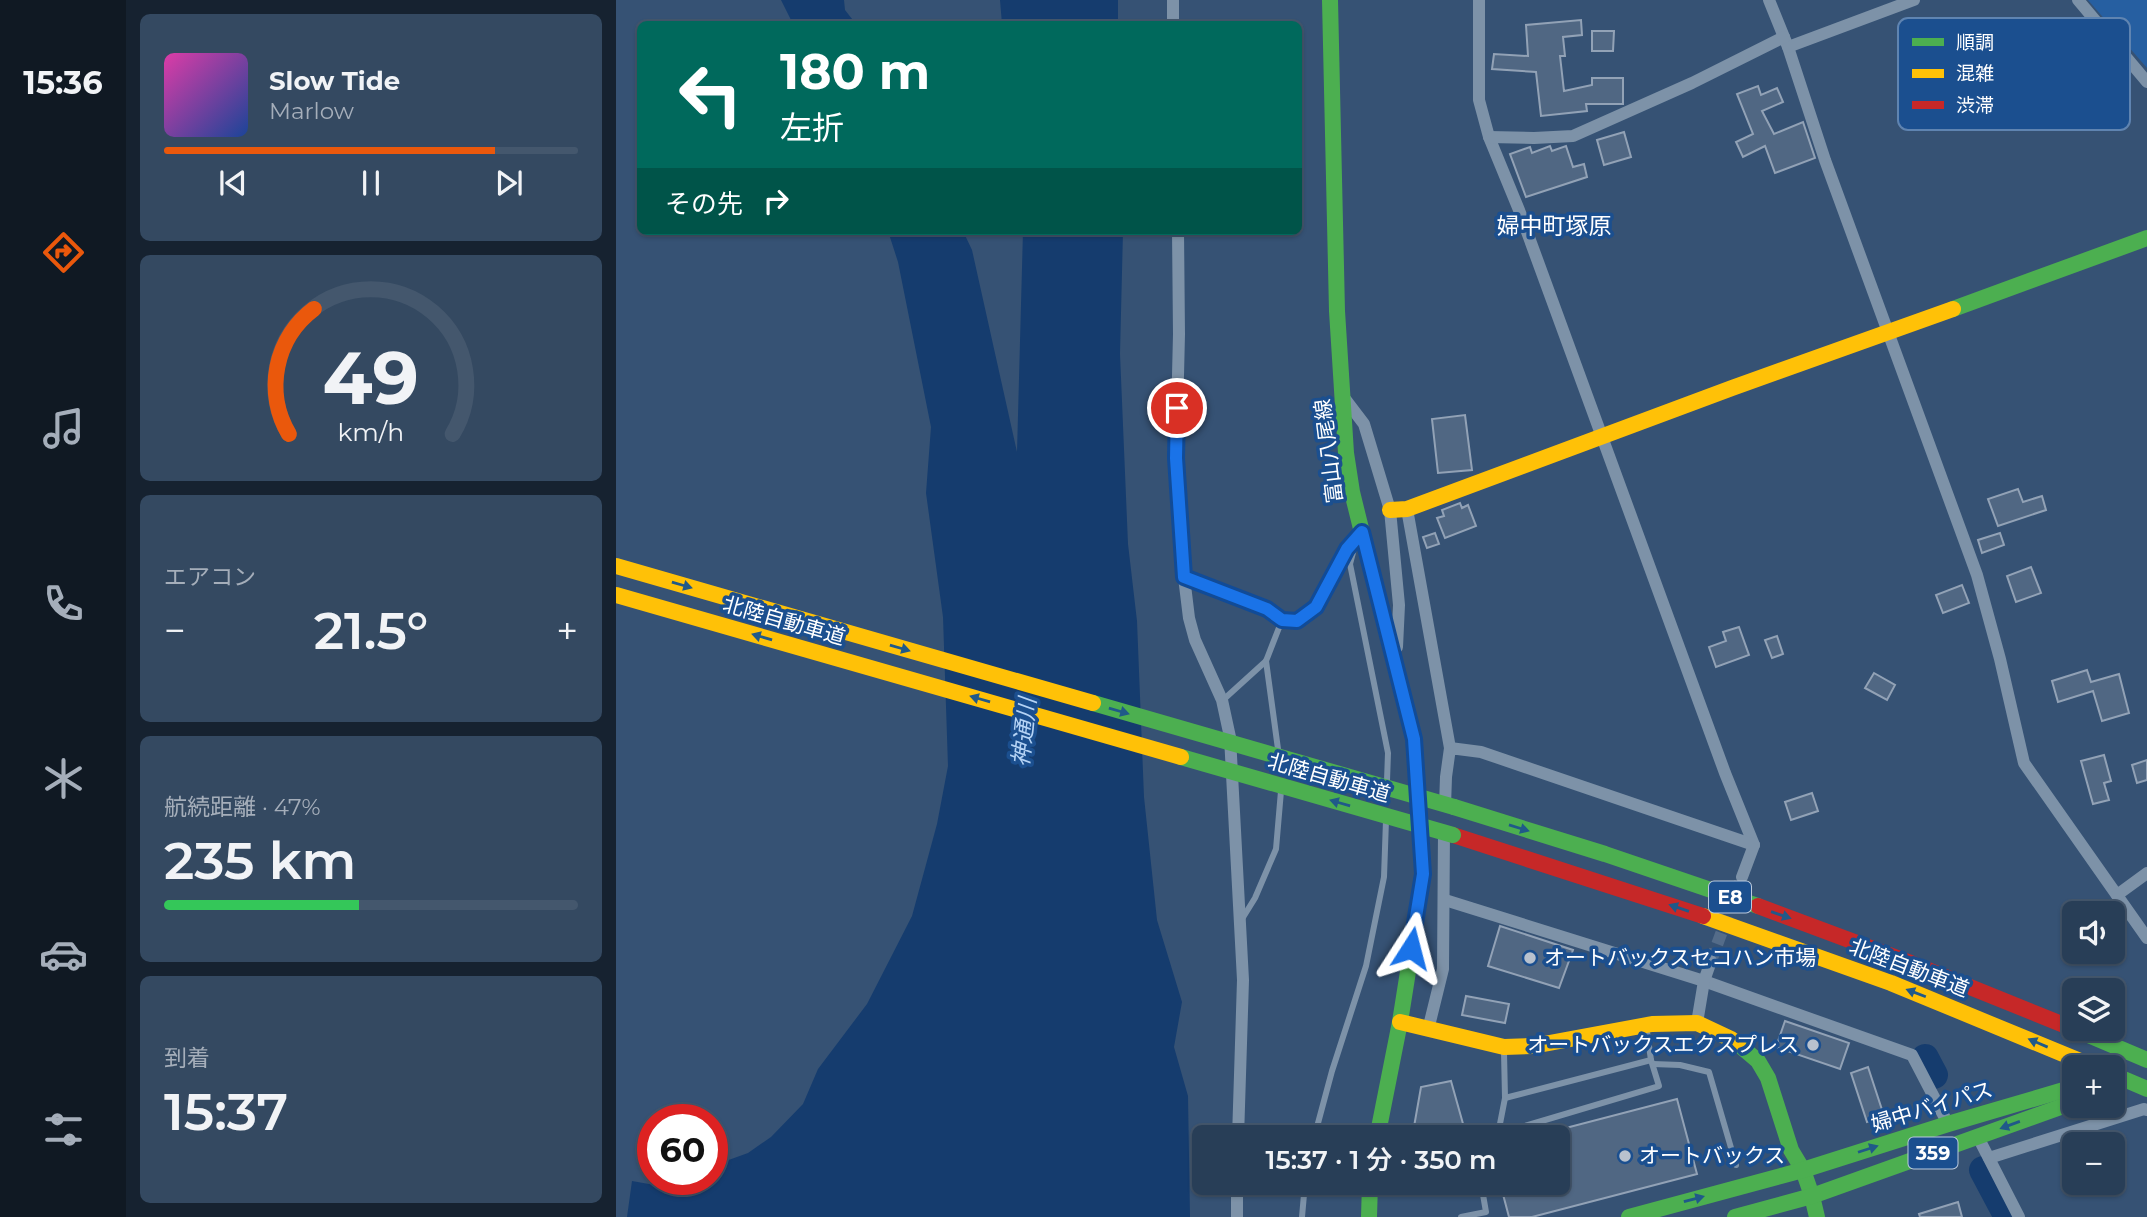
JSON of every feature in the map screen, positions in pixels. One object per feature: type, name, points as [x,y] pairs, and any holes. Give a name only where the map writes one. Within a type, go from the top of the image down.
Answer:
[{"type":"main road","name":"富山八尾線","points":[[1330,0],[1337,298],[1346,453],[1359,536],[1414,739],[1423,874],[1400,1022],[1380,1125]]},
{"type":"main road","points":[[1390,510],[1407,509],[2147,238]]},
{"type":"main road","name":"北陸自動車道","points":[[616,566],[1454,807],[1640,865],[1818,928],[2062,1024]]},
{"type":"main road","name":"北陸自動車道","points":[[616,595],[1453,835],[1633,892],[1798,949],[1979,1018],[2066,1055]]},
{"type":"main road","points":[[1400,1022],[1504,1046],[1532,1046],[1652,1024],[1697,1023],[1731,1039],[1758,1062],[1768,1078],[1791,1150],[1803,1170],[1818,1217]]},
{"type":"main road","name":"北陸自動車道","points":[[2102,1041],[2147,1060]]},
{"type":"main road","points":[[2125,1068],[2147,1060]]},
{"type":"main road","points":[[2125,1084],[2147,1076]]},
{"type":"main road","points":[[2125,1079],[2147,1089]]},
{"type":"main road","name":"婦中バイパス","points":[[1803,1170],[2062,1091]]},
{"type":"main road","name":"婦中バイパス","points":[[1793,1210],[1812,1196],[2062,1106]]},
{"type":"main road","points":[[1791,1150],[1783,1175],[1793,1210]]},
{"type":"main road","name":"359","points":[[1629,1217],[1803,1170]]},
{"type":"main road","points":[[1369,1217],[1370,1195]]},
{"type":"main road","name":"359","points":[[1734,1217],[1793,1210]]},
{"type":"street","points":[[1173,0],[1173,21]]},
{"type":"street","points":[[1479,0],[1479,100],[1489,137],[1519,210],[1754,845],[1742,877]]},
{"type":"street","points":[[1769,0],[1976,575],[2000,659],[2024,763],[2147,938]]},
{"type":"street","points":[[1489,137],[1573,136],[1786,42],[1914,0]]},
{"type":"street","points":[[2077,0],[2092,18]]},
{"type":"street","points":[[2130,62],[2147,82]]},
{"type":"street","points":[[1178,235],[1176,458],[1184,577],[1189,618],[1195,640],[1222,701],[1230,737],[1243,980],[1238,1125]]},
{"type":"street","points":[[1343,396],[1364,424],[1390,510],[1399,605],[1396,668]]},
{"type":"street","points":[[1407,509],[1450,748],[1446,777],[1443,871],[1443,969],[1429,1030]]},
{"type":"street","points":[[1450,748],[1481,752],[1754,845]]},
{"type":"street","points":[[2117,895],[2147,873]]},
{"type":"street","points":[[1444,901],[1704,981],[1912,1055],[1948,1124]]},
{"type":"street","points":[[1697,1023],[1704,981],[1711,961]]},
{"type":"street","points":[[1989,1158],[2147,1110]]},
{"type":"street","points":[[1978,1137],[2019,1217]]},
{"type":"street","points":[[1237,1195],[1237,1217]]},
{"type":"lane","points":[[1184,577],[1267,609],[1282,620],[1297,621],[1316,607],[1347,549],[1359,536]]},
{"type":"lane","points":[[1359,536],[1350,564],[1388,753],[1387,794]]},
{"type":"lane","points":[[1222,701],[1266,661],[1282,620]]},
{"type":"lane","points":[[1266,661],[1280,763]]},
{"type":"lane","points":[[1240,922],[1255,898],[1276,849],[1282,775]]},
{"type":"lane","points":[[1317,1125],[1366,966],[1384,877],[1386,808]]},
{"type":"lane","points":[[1529,1125],[1659,1086],[1647,1032]]},
{"type":"lane","points":[[1499,1125],[1506,1098],[1504,1046]]},
{"type":"lane","points":[[1506,1098],[1652,1062],[1709,1072],[1736,1165]]},
{"type":"lane","points":[[1302,1217],[1304,1195]]},
{"type":"lane","points":[[1461,1217],[1486,1212],[1483,1195]]},
{"type":"shaded area","points":[[2088,0],[2147,0],[2147,68],[2130,48],[2130,18],[2104,18]]},
{"type":"water","points":[[781,0],[844,0],[845,10],[854,21],[792,21]]},
{"type":"water","points":[[1000,0],[1118,0],[1118,21],[1002,21]]},
{"type":"water","name":"神通川","points":[[889,235],[965,235],[972,250],[1017,452],[1023,235],[1123,235],[1120,354],[1128,544],[1137,621],[1144,797],[1157,920],[1182,1002],[1174,1047],[1188,1096],[1190,1217],[627,1217],[632,1181],[637,1182],[637,1195],[728,1195],[728,1160],[748,1153],[771,1137],[803,1104],[818,1069],[867,1004],[912,916],[937,824],[948,766],[943,617],[926,493],[931,427],[898,262]]},
{"type":"building","points":[[1581,20],[1582,35],[1563,37],[1565,56],[1560,56],[1564,91],[1592,85],[1592,78],[1623,78],[1623,104],[1586,104],[1587,111],[1541,116],[1536,72],[1492,69],[1494,54],[1528,56],[1526,25]]},
{"type":"building","points":[[1592,31],[1614,31],[1613,51],[1592,51]]},
{"type":"building","points":[[1758,86],[1761,95],[1777,88],[1783,102],[1762,111],[1774,134],[1803,122],[1815,158],[1775,173],[1765,146],[1743,157],[1736,142],[1753,134],[1737,94]]},
{"type":"building","points":[[1624,132],[1631,157],[1604,165],[1597,140]]},
{"type":"building","points":[[1550,146],[1552,151],[1566,146],[1573,167],[1584,164],[1587,177],[1526,197],[1510,154],[1530,147],[1532,153]]},
{"type":"building","points":[[1465,415],[1472,470],[1438,473],[1432,419]]},
{"type":"building","points":[[2018,489],[2023,502],[2042,496],[2046,510],[1998,526],[1988,499]]},
{"type":"building","points":[[1460,503],[1462,508],[1468,505],[1476,526],[1445,538],[1437,518],[1444,516],[1442,510]]},
{"type":"building","points":[[1435,533],[1439,544],[1427,548],[1423,537]]},
{"type":"building","points":[[2000,533],[2004,545],[1982,553],[1978,540]]},
{"type":"building","points":[[2031,567],[2041,593],[2016,602],[2007,576]]},
{"type":"building","points":[[1962,585],[1969,603],[1943,613],[1936,595]]},
{"type":"building","points":[[1739,627],[1749,655],[1716,667],[1709,647],[1726,641],[1723,632]]},
{"type":"building","points":[[1777,636],[1783,654],[1772,658],[1765,640]]},
{"type":"building","points":[[2087,670],[2091,682],[2119,674],[2129,713],[2102,721],[2093,691],[2058,702],[2052,681]]},
{"type":"building","points":[[1874,673],[1895,685],[1887,700],[1865,688]]},
{"type":"building","points":[[2104,755],[2111,781],[2104,783],[2109,800],[2093,804],[2081,761]]},
{"type":"building","points":[[2147,760],[2147,780],[2137,783],[2132,765]]},
{"type":"building","points":[[1812,793],[1818,811],[1791,820],[1785,802]]},
{"type":"building","name":"オートバックスセコハン市場","points":[[1500,926],[1573,950],[1559,988],[1488,966]]},
{"type":"building","points":[[1466,996],[1509,1004],[1505,1023],[1462,1015]]},
{"type":"building","name":"オートバックスエクスプレス","points":[[1785,1021],[1849,1043],[1840,1069],[1776,1047]]},
{"type":"building","points":[[1868,1067],[1884,1116],[1867,1122],[1851,1073]]},
{"type":"building","points":[[1451,1081],[1463,1125],[1414,1125],[1421,1087]]},
{"type":"building","name":"オートバックス","points":[[1677,1099],[1697,1174],[1532,1217],[1509,1217],[1503,1195],[1570,1195],[1570,1127]]},
{"type":"building","points":[[1958,1202],[1962,1217],[1920,1217],[1919,1214]]},
{"type":"waterway","points":[[1925,1058],[1934,1075]]},
{"type":"waterway","points":[[1983,1170],[2008,1217]]},
{"type":"tunnel","points":[[1711,961],[1742,877]]},
{"type":"traffic: fast","points":[[1330,0],[1337,311],[1346,453],[1352,492],[1368,557]]},
{"type":"traffic: fast","points":[[1953,309],[2147,238]]},
{"type":"traffic: fast","points":[[1093,703],[1454,807]]},
{"type":"traffic: fast","points":[[1181,757],[1453,835]]},
{"type":"traffic: fast","points":[[1454,807],[1758,906]]},
{"type":"traffic: fast","points":[[1380,1125],[1410,959]]},
{"type":"traffic: fast","points":[[2102,1041],[2147,1060]]},
{"type":"traffic: fast","points":[[1738,1044],[1758,1061],[1768,1078],[1791,1150],[1803,1170],[1812,1196]]},
{"type":"traffic: fast","points":[[2125,1080],[2147,1089]]},
{"type":"traffic: fast","points":[[1629,1217],[1803,1170],[2062,1091]]},
{"type":"traffic: fast","points":[[1735,1217],[1812,1196],[2062,1107]]},
{"type":"traffic: fast","points":[[1369,1217],[1370,1195]]},
{"type":"traffic: fast","points":[[1812,1196],[1817,1217]]},
{"type":"traffic: slow","points":[[1390,510],[1407,509],[1953,309]]},
{"type":"traffic: slow","points":[[616,566],[1093,703]]},
{"type":"traffic: slow","points":[[616,595],[1181,757]]},
{"type":"traffic: slow","points":[[1703,916],[1891,983],[2065,1055]]},
{"type":"traffic: slow","points":[[1400,1022],[1504,1047],[1533,1046],[1652,1024],[1697,1023],[1738,1044]]},
{"type":"traffic: jam","points":[[1368,557],[1414,739],[1423,874],[1410,959]]},
{"type":"traffic: jam","points":[[1453,835],[1703,916]]},
{"type":"traffic: jam","points":[[1758,906],[1908,962],[2062,1024]]},
{"type":"place","name":"オートバックスセコハン市場","points":[[1530,958]]},
{"type":"place","name":"オートバックスエクスプレス","points":[[1813,1045]]},
{"type":"place","name":"オートバックス","points":[[1625,1156]]},
{"type":"district","name":"婦中町塚原","points":[[1554,226]]},
{"type":"route","points":[[1177,408],[1176,458],[1184,577],[1267,609],[1282,620],[1297,621],[1316,607],[1347,549],[1362,532],[1414,739],[1423,874],[1411,948]]}]
